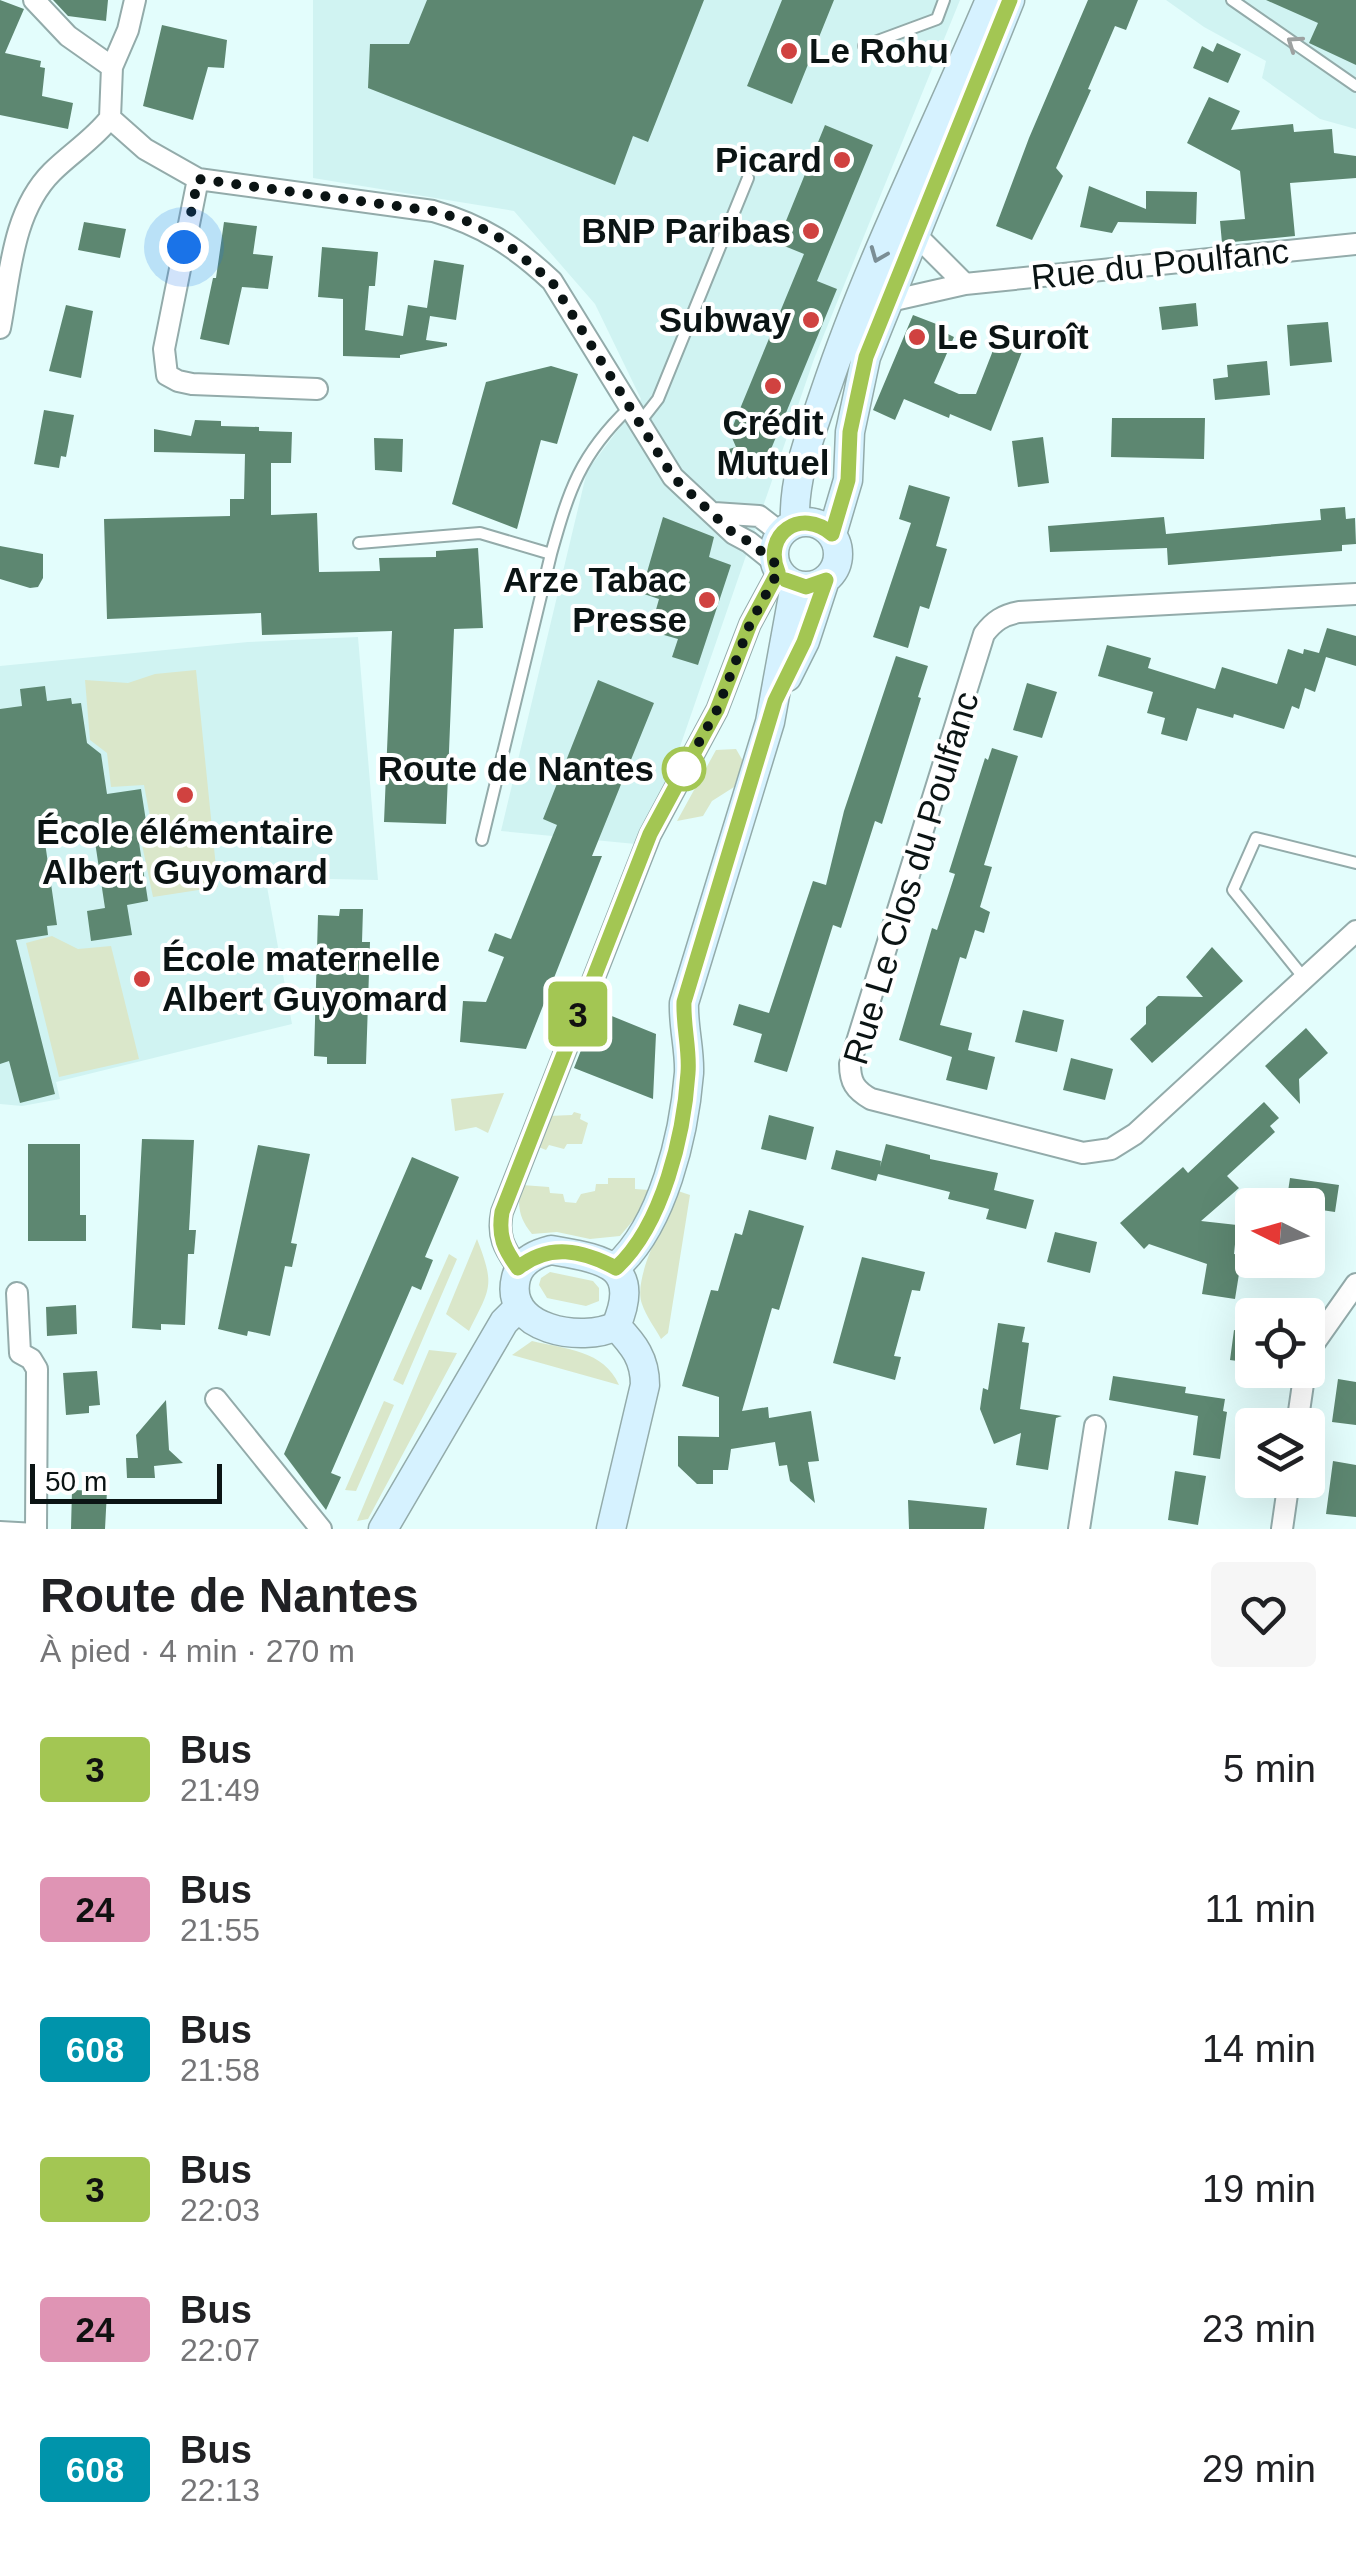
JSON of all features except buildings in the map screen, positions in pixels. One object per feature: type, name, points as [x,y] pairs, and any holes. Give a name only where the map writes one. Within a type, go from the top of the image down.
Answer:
[{"type":"main road","points":[[775,701],[782,573],[773,551],[788,528],[800,466],[835,361],[915,165],[990,0]]},
{"type":"main road","points":[[616,1268],[648,1228],[676,1146],[689,1069],[684,1002],[775,701],[804,642],[838,553],[832,534],[848,480],[850,432],[866,357],[1010,0]]},
{"type":"main road","points":[[788,528],[815,523],[832,534]]},
{"type":"main road","points":[[782,573],[806,587],[826,580]]},
{"type":"main road","points":[[551,1250],[603,1261],[616,1268],[626,1292],[626,1305],[616,1326],[599,1335],[532,1321],[518,1308],[512,1292],[518,1268],[551,1250]]},
{"type":"main road","points":[[383,1529],[504,1322],[518,1308]]},
{"type":"main road","points":[[610,1529],[645,1384],[645,1366],[640,1356],[616,1326]]},
{"type":"street","points":[[34,0],[68,36],[112,67]]},
{"type":"street","points":[[0,328],[16,238],[32,197],[50,174],[110,118],[112,67],[128,30],[134,0]]},
{"type":"street","points":[[110,118],[145,149],[198,179],[433,211],[496,235],[552,282],[673,477],[782,573],[750,624],[717,710],[644,848],[502,1212],[498,1231],[518,1268]]},
{"type":"street","points":[[198,179],[164,349],[167,374],[192,384],[317,390]]},
{"type":"street","points":[[915,234],[965,284]]},
{"type":"street","name":"Rue du Poulfanc","points":[[890,300],[965,284],[1356,244]]},
{"type":"street","points":[[714,513],[759,516],[788,528]]},
{"type":"street","name":"Rue Le Clos du Poulfanc","points":[[1356,594],[1018,612],[990,625],[856,1045],[850,1078],[855,1088],[871,1099],[1083,1153],[1111,1149],[1135,1134],[1356,931]]},
{"type":"street","points":[[1325,1328],[1356,1284]]},
{"type":"street","points":[[17,1293],[20,1354],[37,1369],[36,1529]]},
{"type":"street","points":[[216,1399],[321,1529]]},
{"type":"street","points":[[1079,1529],[1095,1426]]},
{"type":"street","points":[[1282,1529],[1286,1498]]},
{"type":"lane","points":[[864,46],[937,19],[944,0]]},
{"type":"lane","points":[[1232,0],[1356,86]]},
{"type":"lane","points":[[482,840],[566,499],[584,460],[602,434],[658,399],[748,178]]},
{"type":"lane","points":[[359,543],[480,534],[551,554]]},
{"type":"lane","points":[[1304,978],[1233,890],[1256,838],[1356,863]]},
{"type":"lane","points":[[0,1527],[36,1529]]},
{"type":"shaded area","points":[[313,0],[960,0],[814,359],[646,845],[501,831],[587,471],[641,399],[595,304],[514,211],[313,178]]},
{"type":"shaded area","points":[[1166,0],[1356,0],[1356,129],[1320,119],[1262,78],[1266,61],[1204,27]]},
{"type":"shaded area","name":"École élémentaire Albert Guyomard","points":[[358,637],[378,880],[266,881],[292,1024],[56,1082],[60,1099],[22,1106],[0,1104],[0,666],[248,642]]},
{"type":"green space","points":[[196,670],[218,887],[153,897],[141,840],[153,833],[144,785],[111,787],[107,753],[90,740],[85,680],[128,683],[155,674]]},
{"type":"green space","points":[[736,749],[743,761],[734,787],[712,801],[703,816],[677,821],[716,750]]},
{"type":"green space","points":[[52,936],[78,949],[111,946],[139,1059],[59,1077],[26,943]]},
{"type":"green space","points":[[504,1093],[488,1133],[476,1127],[455,1131],[451,1099]]},
{"type":"green space","points":[[574,1112],[588,1123],[582,1144],[567,1144],[564,1149],[549,1145],[546,1150],[536,1146],[548,1116]]},
{"type":"green space","points":[[608,1178],[635,1178],[635,1189],[649,1190],[641,1211],[620,1236],[590,1239],[557,1232],[532,1234],[524,1223],[519,1204],[522,1185],[549,1187],[550,1193],[563,1194],[565,1202],[576,1203],[581,1194],[595,1191],[596,1184],[608,1184]]},
{"type":"green space","points":[[678,1191],[690,1195],[668,1333],[661,1339],[640,1292],[646,1263]]},
{"type":"green space","points":[[477,1239],[488,1286],[469,1331],[446,1314]]},
{"type":"green space","points":[[449,1254],[457,1259],[403,1385],[393,1380]]},
{"type":"green space","points":[[550,1272],[593,1281],[599,1288],[599,1301],[586,1306],[547,1298],[539,1285]]},
{"type":"green space","points":[[532,1341],[594,1358],[604,1364],[619,1385],[512,1355]]},
{"type":"green space","points":[[429,1350],[457,1353],[368,1519],[357,1521]]},
{"type":"green space","points":[[384,1401],[394,1405],[356,1491],[345,1490]]},
{"type":"bus line","name":"3","points":[[786,580],[806,587],[826,580],[804,642],[775,701],[684,1002],[689,1069],[684,1104],[676,1146],[648,1228],[616,1268],[603,1261],[551,1250],[518,1268],[498,1231],[502,1212],[583,1000],[650,834],[717,710],[750,624],[778,572],[773,551],[776,541],[787,527],[796,523],[815,523],[832,534],[848,480],[850,432],[866,357],[1010,0]]},
{"type":"place","name":"Le Rohu","points":[[789,51]]},
{"type":"place","name":"Picard","points":[[842,160]]},
{"type":"place","name":"BNP Paribas","points":[[811,231]]},
{"type":"place","name":"Subway","points":[[811,320]]},
{"type":"place","name":"Le Suroît","points":[[917,337]]},
{"type":"place","name":"Crédit Mutuel","points":[[773,386]]},
{"type":"place","name":"Arze Tabac Presse","points":[[707,600]]},
{"type":"place","name":"Route de Nantes","points":[[684,769]]},
{"type":"place","name":"École élémentaire Albert Guyomard","points":[[185,795]]},
{"type":"place","name":"École maternelle Albert Guyomard","points":[[142,979]]},
{"type":"route","points":[[184,247],[198,179],[388,203],[464,220],[496,235],[552,282],[673,477],[734,534],[774,562],[778,572],[750,624],[717,710],[684,769]]}]
